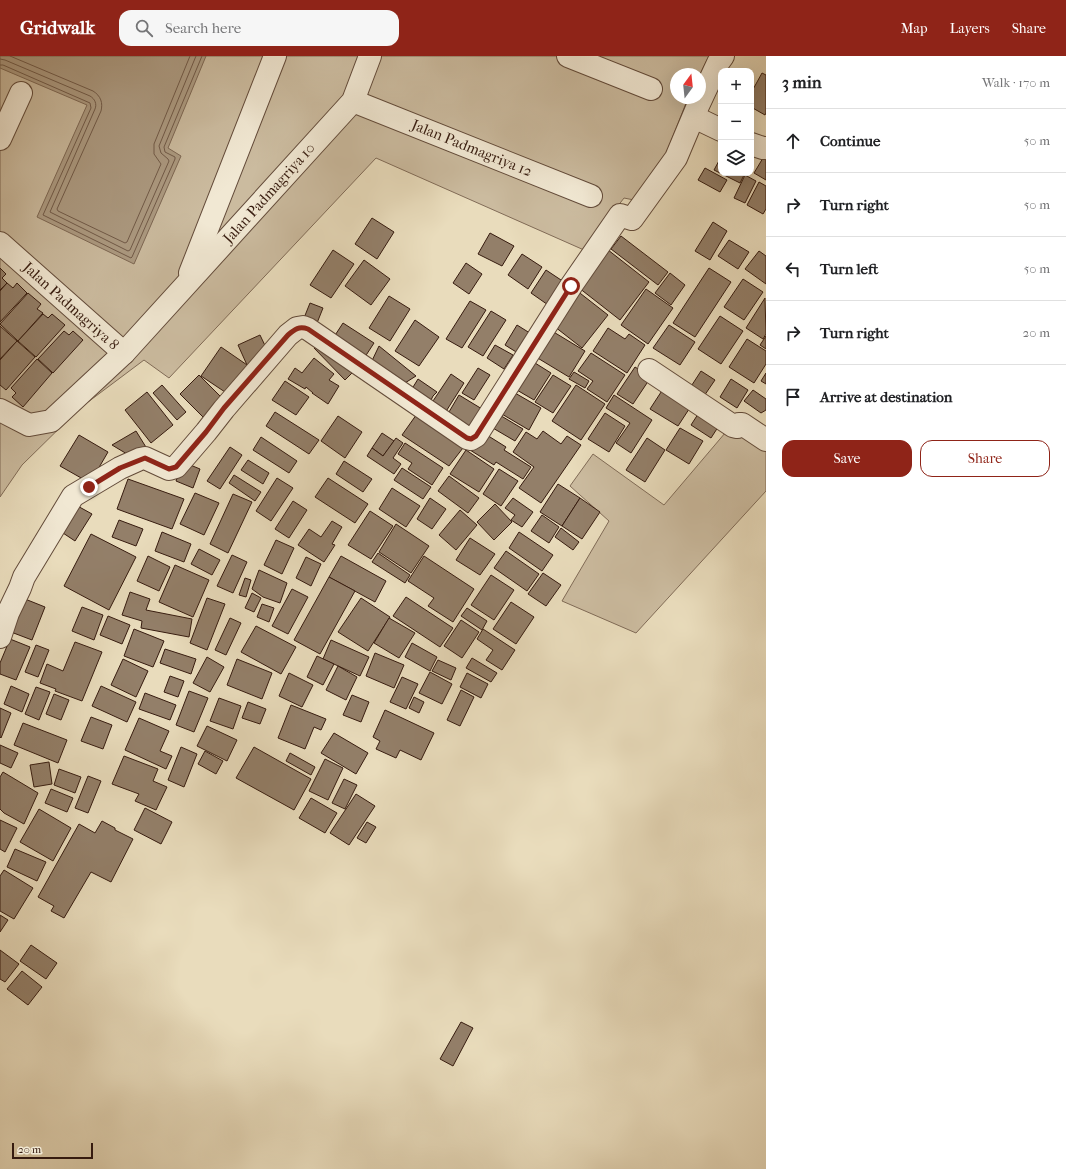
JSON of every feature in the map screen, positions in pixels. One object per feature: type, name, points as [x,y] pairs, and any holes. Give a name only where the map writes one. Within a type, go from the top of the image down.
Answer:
[{"type":"street","name":"Jalan Padmagriya 10","points":[[185,286],[275,56]]},
{"type":"street","points":[[353,101],[370,56]]},
{"type":"street","points":[[568,56],[651,89]]},
{"type":"street","points":[[0,637],[8,613],[24,577],[73,496],[120,468],[140,459],[145,458],[169,469],[176,467],[224,408],[288,335],[297,328],[303,327],[308,329],[467,438],[471,439],[476,436],[571,286],[620,215],[632,219],[676,158],[718,63],[723,56]]},
{"type":"street","points":[[0,139],[21,93]]},
{"type":"street","name":"Jalan Padmagriya 10","points":[[0,410],[29,424],[51,421],[124,353],[353,101]]},
{"type":"street","name":"Jalan Padmagriya 12","points":[[353,101],[590,196]]},
{"type":"street","points":[[694,117],[718,129]]},
{"type":"street","points":[[754,145],[766,148]]},
{"type":"street","name":"Jalan Padmagriya 8","points":[[0,243],[124,353]]},
{"type":"street","points":[[649,370],[733,426],[737,427],[741,424],[745,425],[766,440]]},
{"type":"shaded area","points":[[0,56],[709,56],[703,68],[670,68],[670,104],[686,104],[666,154],[634,200],[624,198],[584,250],[376,158],[169,378],[144,360],[80,408],[22,465],[0,497]]},
{"type":"shaded area","points":[[731,426],[766,449],[766,491],[636,633],[562,601],[609,521],[570,486],[593,454],[664,505]]},
{"type":"water","points":[[0,56],[206,56],[168,148],[181,156],[134,264],[37,217],[87,105],[0,68]]},
{"type":"building","points":[[762,73],[766,75],[765,115],[754,109],[754,88]]},
{"type":"building","points":[[766,153],[766,180],[754,173]]},
{"type":"building","points":[[718,163],[718,172],[714,170]]},
{"type":"building","points":[[705,168],[727,180],[720,192],[698,180]]},
{"type":"building","points":[[726,176],[744,176],[740,183]]},
{"type":"building","points":[[745,176],[756,181],[745,203],[734,198]]},
{"type":"building","points":[[759,182],[766,186],[766,209],[763,214],[747,205]]},
{"type":"building","points":[[372,218],[394,232],[377,259],[355,244]]},
{"type":"building","points":[[713,222],[727,231],[710,260],[695,251]]},
{"type":"building","points":[[490,233],[514,246],[502,266],[478,254]]},
{"type":"building","points":[[621,236],[668,272],[658,285],[611,249]]},
{"type":"building","points":[[729,240],[749,252],[738,269],[718,256]]},
{"type":"building","points":[[603,246],[649,282],[620,320],[574,284]]},
{"type":"building","points":[[333,250],[354,264],[331,298],[310,285]]},
{"type":"building","points":[[759,251],[766,256],[766,284],[745,269]]},
{"type":"building","points":[[522,254],[542,267],[528,289],[508,275]]},
{"type":"building","points":[[364,260],[390,279],[371,305],[345,286]]},
{"type":"building","points":[[466,263],[482,274],[469,294],[453,283]]},
{"type":"building","points":[[0,268],[6,274],[2,278],[7,283],[0,290]]},
{"type":"building","points":[[709,268],[731,282],[695,337],[673,323]]},
{"type":"building","points":[[546,270],[567,284],[551,307],[531,293]]},
{"type":"building","points":[[670,273],[685,285],[671,305],[655,293]]},
{"type":"building","points":[[743,279],[763,292],[744,320],[724,307]]},
{"type":"building","points":[[7,283],[13,288],[17,283],[27,293],[0,322],[0,291]]},
{"type":"building","points":[[646,289],[673,308],[648,344],[621,325]]},
{"type":"building","points":[[576,290],[608,315],[582,348],[550,323]]},
{"type":"building","points":[[28,293],[41,304],[37,309],[43,313],[18,341],[0,324]]},
{"type":"building","points":[[389,296],[410,309],[390,341],[369,328]]},
{"type":"building","points":[[765,298],[766,334],[763,339],[746,328]]},
{"type":"building","points":[[470,301],[486,310],[462,348],[446,339]]},
{"type":"building","points":[[310,303],[323,308],[317,323],[304,318]]},
{"type":"building","points":[[491,311],[506,320],[483,356],[468,347]]},
{"type":"building","points":[[43,314],[48,318],[52,314],[65,325],[36,357],[18,341]]},
{"type":"building","points":[[720,316],[743,331],[721,364],[698,349]]},
{"type":"building","points":[[415,320],[439,337],[419,366],[395,351]]},
{"type":"building","points":[[343,323],[374,343],[361,363],[330,343]]},
{"type":"building","points":[[517,325],[533,335],[521,355],[505,345]]},
{"type":"building","points":[[669,325],[695,342],[680,365],[653,348]]},
{"type":"building","points":[[0,326],[17,341],[0,359]]},
{"type":"building","points":[[547,328],[585,351],[569,377],[531,354]]},
{"type":"building","points":[[608,328],[625,339],[629,334],[645,345],[627,373],[593,351]]},
{"type":"building","points":[[64,331],[69,335],[73,331],[83,340],[53,373],[38,359]]},
{"type":"building","points":[[260,335],[269,354],[247,365],[238,345]]},
{"type":"building","points":[[766,336],[766,349],[760,345]]},
{"type":"building","points":[[747,339],[766,351],[766,364],[754,383],[729,367]]},
{"type":"building","points":[[322,340],[354,371],[345,380],[314,348]]},
{"type":"building","points":[[17,341],[35,357],[6,390],[0,385],[0,360]]},
{"type":"building","points":[[495,345],[513,355],[504,369],[487,358]]},
{"type":"building","points":[[379,346],[416,376],[397,388],[369,367]]},
{"type":"building","points":[[221,347],[250,367],[231,396],[201,376]]},
{"type":"building","points":[[591,353],[625,375],[607,402],[587,389],[593,381],[578,371]]},
{"type":"building","points":[[314,358],[334,374],[329,380],[339,386],[328,404],[306,387],[305,389],[288,379],[295,368],[302,373]]},
{"type":"building","points":[[527,358],[551,373],[534,400],[510,386]]},
{"type":"building","points":[[37,359],[52,373],[23,407],[12,397],[16,393],[11,388]]},
{"type":"building","points":[[635,367],[651,377],[633,404],[617,394]]},
{"type":"building","points":[[478,368],[490,375],[474,400],[462,393]]},
{"type":"building","points":[[701,371],[715,380],[702,399],[688,391]]},
{"type":"building","points":[[574,372],[589,381],[585,388],[569,379]]},
{"type":"building","points":[[766,373],[766,384],[761,381]]},
{"type":"building","points":[[451,374],[464,383],[445,413],[431,404]]},
{"type":"building","points":[[199,375],[225,401],[206,420],[180,394]]},
{"type":"building","points":[[553,375],[571,386],[553,413],[535,402]]},
{"type":"building","points":[[418,379],[437,392],[429,404],[410,392]]},
{"type":"building","points":[[731,379],[748,390],[737,408],[720,397]]},
{"type":"building","points":[[285,381],[309,397],[296,415],[272,400]]},
{"type":"building","points":[[162,385],[186,412],[177,420],[153,393]]},
{"type":"building","points":[[576,385],[605,404],[581,440],[552,421]]},
{"type":"building","points":[[665,386],[693,403],[678,426],[650,409]]},
{"type":"building","points":[[508,389],[541,408],[529,430],[495,410]]},
{"type":"building","points":[[753,390],[766,399],[766,410],[761,413],[744,401]]},
{"type":"building","points":[[147,392],[173,425],[151,443],[125,410]]},
{"type":"building","points":[[459,395],[487,412],[472,434],[446,417]]},
{"type":"building","points":[[614,395],[652,420],[631,453],[616,443],[630,423],[606,408]]},
{"type":"building","points":[[419,411],[466,444],[449,466],[402,435]]},
{"type":"building","points":[[493,411],[523,429],[515,441],[486,424]]},
{"type":"building","points":[[700,411],[720,424],[711,438],[691,425]]},
{"type":"building","points":[[275,412],[319,440],[309,454],[266,426]]},
{"type":"building","points":[[605,413],[625,426],[609,452],[588,439]]},
{"type":"building","points":[[338,416],[362,432],[345,458],[321,441]]},
{"type":"building","points":[[680,428],[703,441],[689,464],[666,450]]},
{"type":"building","points":[[136,431],[149,452],[127,454],[112,445]]},
{"type":"building","points":[[543,431],[561,444],[567,436],[581,445],[541,503],[519,488],[534,467],[513,452],[526,432],[537,439]]},
{"type":"building","points":[[482,432],[506,447],[504,450],[531,467],[523,479],[496,462],[494,465],[470,450]]},
{"type":"building","points":[[382,433],[394,441],[383,456],[372,448]]},
{"type":"building","points":[[79,435],[108,452],[90,483],[60,466]]},
{"type":"building","points":[[261,437],[297,461],[289,473],[253,450]]},
{"type":"building","points":[[396,438],[403,443],[393,458],[401,464],[394,474],[367,456],[372,448],[383,456]]},
{"type":"building","points":[[647,438],[665,450],[645,482],[626,470]]},
{"type":"building","points":[[405,443],[443,468],[432,485],[408,469],[412,463],[398,454]]},
{"type":"building","points":[[230,447],[242,455],[220,489],[207,481]]},
{"type":"building","points":[[466,450],[494,469],[479,492],[450,474]]},
{"type":"building","points":[[248,460],[269,473],[263,484],[241,470]]},
{"type":"building","points":[[344,461],[372,479],[363,492],[336,474]]},
{"type":"building","points":[[183,462],[200,469],[193,488],[176,481]]},
{"type":"building","points":[[402,468],[431,487],[423,499],[394,480]]},
{"type":"building","points":[[499,469],[518,481],[501,506],[483,494]]},
{"type":"building","points":[[234,475],[261,492],[255,501],[229,483]]},
{"type":"building","points":[[449,476],[479,498],[468,513],[438,491]]},
{"type":"building","points":[[277,478],[293,488],[271,521],[256,511]]},
{"type":"building","points":[[328,478],[368,504],[355,523],[315,497]]},
{"type":"building","points":[[128,479],[184,499],[172,529],[117,509]]},
{"type":"building","points":[[558,484],[580,498],[562,526],[540,512]]},
{"type":"building","points":[[392,488],[420,506],[406,527],[379,509]]},
{"type":"building","points":[[195,493],[219,503],[204,535],[180,524]]},
{"type":"building","points":[[233,494],[252,502],[228,553],[210,544]]},
{"type":"building","points":[[430,498],[446,509],[432,529],[417,519]]},
{"type":"building","points":[[513,498],[533,512],[522,527],[511,520],[515,515],[505,508]]},
{"type":"building","points":[[580,498],[600,512],[582,539],[562,526]]},
{"type":"building","points":[[293,501],[307,510],[289,538],[275,529]]},
{"type":"building","points":[[74,504],[92,514],[75,541],[57,529]]},
{"type":"building","points":[[495,504],[512,522],[494,540],[477,522]]},
{"type":"building","points":[[460,510],[477,525],[456,550],[439,535]]},
{"type":"building","points":[[370,511],[393,526],[371,559],[348,545]]},
{"type":"building","points":[[542,515],[559,527],[549,543],[531,531]]},
{"type":"building","points":[[119,520],[143,529],[136,546],[112,537]]},
{"type":"building","points":[[332,521],[342,527],[332,544],[335,545],[324,562],[298,545],[309,529],[321,537]]},
{"type":"building","points":[[396,524],[429,546],[411,573],[379,552]]},
{"type":"building","points":[[561,528],[579,542],[573,550],[555,537]]},
{"type":"building","points":[[162,532],[191,544],[184,562],[155,551]]},
{"type":"building","points":[[519,532],[553,555],[542,571],[509,548]]},
{"type":"building","points":[[91,534],[136,557],[109,610],[64,586]]},
{"type":"building","points":[[470,538],[495,554],[480,575],[456,560]]},
{"type":"building","points":[[276,540],[294,548],[282,574],[264,565]]},
{"type":"building","points":[[199,549],[220,560],[212,575],[191,564]]},
{"type":"building","points":[[506,551],[539,574],[527,591],[494,568]]},
{"type":"building","points":[[378,553],[410,575],[405,583],[372,562]]},
{"type":"building","points":[[232,555],[247,562],[233,593],[217,586]]},
{"type":"building","points":[[148,556],[170,567],[159,591],[137,581]]},
{"type":"building","points":[[341,556],[386,581],[375,602],[329,577]]},
{"type":"building","points":[[424,556],[474,589],[453,622],[428,606],[434,598],[408,581]]},
{"type":"building","points":[[306,557],[321,564],[311,586],[296,578]]},
{"type":"building","points":[[175,565],[209,580],[193,617],[159,602]]},
{"type":"building","points":[[259,570],[287,583],[280,603],[263,597],[252,589]]},
{"type":"building","points":[[543,573],[561,585],[546,606],[528,594]]},
{"type":"building","points":[[491,575],[514,590],[494,620],[471,605]]},
{"type":"building","points":[[329,577],[355,591],[320,654],[294,640]]},
{"type":"building","points":[[245,578],[251,580],[246,597],[239,595]]},
{"type":"building","points":[[292,589],[308,597],[288,634],[272,626]]},
{"type":"building","points":[[130,592],[150,599],[146,610],[192,619],[189,637],[141,628],[142,621],[122,615]]},
{"type":"building","points":[[252,593],[261,598],[254,612],[245,608]]},
{"type":"building","points":[[406,597],[453,628],[440,647],[393,616]]},
{"type":"building","points":[[207,598],[225,604],[207,650],[190,643]]},
{"type":"building","points":[[361,598],[390,617],[368,651],[338,632]]},
{"type":"building","points":[[25,599],[45,607],[32,640],[11,632]]},
{"type":"building","points":[[511,602],[534,617],[516,644],[493,629]]},
{"type":"building","points":[[262,604],[274,608],[269,622],[257,617]]},
{"type":"building","points":[[82,607],[103,615],[94,640],[72,631]]},
{"type":"building","points":[[467,608],[487,621],[482,630],[461,616]]},
{"type":"building","points":[[108,616],[130,625],[122,644],[100,635]]},
{"type":"building","points":[[230,618],[241,623],[226,655],[215,650]]},
{"type":"building","points":[[389,618],[415,633],[399,658],[374,643]]},
{"type":"building","points":[[461,620],[479,632],[462,658],[444,646]]},
{"type":"building","points":[[256,626],[296,647],[281,674],[241,652]]},
{"type":"building","points":[[134,629],[164,641],[153,667],[124,656]]},
{"type":"building","points":[[483,629],[515,650],[502,670],[486,660],[493,650],[477,639]]},
{"type":"building","points":[[10,639],[30,647],[16,680],[0,674],[0,663]]},
{"type":"building","points":[[331,640],[369,657],[360,676],[323,659]]},
{"type":"building","points":[[75,642],[102,652],[82,701],[55,691],[56,689],[40,683],[47,664],[63,671]]},
{"type":"building","points":[[412,643],[437,657],[430,671],[405,657]]},
{"type":"building","points":[[36,645],[49,650],[38,677],[25,672]]},
{"type":"building","points":[[165,649],[196,659],[191,674],[160,663]]},
{"type":"building","points":[[375,653],[404,665],[394,688],[366,676]]},
{"type":"building","points":[[317,656],[334,664],[323,685],[307,677]]},
{"type":"building","points":[[207,657],[224,667],[210,692],[193,683]]},
{"type":"building","points":[[472,658],[497,673],[491,682],[466,668]]},
{"type":"building","points":[[123,659],[148,671],[136,697],[111,685]]},
{"type":"building","points":[[237,659],[272,673],[262,699],[227,685]]},
{"type":"building","points":[[438,660],[456,668],[451,680],[432,671]]},
{"type":"building","points":[[338,666],[357,677],[346,700],[326,690]]},
{"type":"building","points":[[430,672],[452,684],[442,704],[419,693]]},
{"type":"building","points":[[289,673],[313,685],[302,707],[279,696]]},
{"type":"building","points":[[467,673],[488,684],[481,698],[460,687]]},
{"type":"building","points":[[170,676],[184,681],[178,697],[164,692]]},
{"type":"building","points":[[402,677],[418,684],[406,709],[390,702]]},
{"type":"building","points":[[11,686],[29,694],[22,712],[4,704]]},
{"type":"building","points":[[101,686],[136,702],[127,722],[92,706]]},
{"type":"building","points":[[36,687],[50,692],[39,720],[25,714]]},
{"type":"building","points":[[461,690],[474,697],[460,726],[447,720]]},
{"type":"building","points":[[189,691],[208,698],[194,732],[176,725]]},
{"type":"building","points":[[145,693],[176,705],[170,720],[139,709]]},
{"type":"building","points":[[54,694],[69,700],[61,720],[46,714]]},
{"type":"building","points":[[352,695],[369,702],[361,722],[343,715]]},
{"type":"building","points":[[414,697],[424,702],[419,713],[409,708]]},
{"type":"building","points":[[219,698],[241,706],[233,729],[210,721]]},
{"type":"building","points":[[248,702],[266,709],[260,724],[242,718]]},
{"type":"building","points":[[291,705],[326,719],[321,730],[314,727],[305,749],[278,738]]},
{"type":"building","points":[[0,708],[11,713],[1,738],[0,737]]},
{"type":"building","points":[[385,710],[434,733],[421,760],[400,750],[396,758],[376,749],[380,741],[373,737]]},
{"type":"building","points":[[91,717],[112,725],[103,749],[81,741]]},
{"type":"building","points":[[139,718],[169,731],[160,751],[172,756],[166,769],[125,750]]},
{"type":"building","points":[[23,723],[67,740],[58,763],[14,745]]},
{"type":"building","points":[[207,726],[237,740],[227,761],[197,746]]},
{"type":"building","points":[[334,733],[368,753],[356,774],[321,753]]},
{"type":"building","points":[[0,745],[18,753],[11,768],[0,763]]},
{"type":"building","points":[[181,747],[197,754],[184,787],[168,780]]},
{"type":"building","points":[[254,747],[311,779],[294,810],[236,778]]},
{"type":"building","points":[[205,751],[223,761],[216,774],[198,764]]},
{"type":"building","points":[[290,753],[315,767],[311,775],[286,761]]},
{"type":"building","points":[[124,756],[158,769],[153,781],[167,787],[156,810],[135,801],[139,794],[112,784]]},
{"type":"building","points":[[325,759],[343,768],[328,800],[309,791]]},
{"type":"building","points":[[49,762],[52,784],[34,787],[30,765]]},
{"type":"building","points":[[59,769],[81,777],[75,793],[54,785]]},
{"type":"building","points":[[3,772],[38,793],[24,824],[4,813],[0,809],[0,777]]},
{"type":"building","points":[[88,776],[101,781],[88,813],[75,808]]},
{"type":"building","points":[[344,779],[357,785],[345,809],[332,803]]},
{"type":"building","points":[[51,789],[73,798],[67,812],[45,803]]},
{"type":"building","points":[[356,794],[375,806],[349,845],[330,833]]},
{"type":"building","points":[[311,798],[337,813],[325,833],[299,818]]},
{"type":"building","points":[[145,808],[172,822],[161,844],[134,830]]},
{"type":"building","points":[[39,809],[71,828],[53,861],[20,842]]},
{"type":"building","points":[[0,820],[17,828],[5,852],[0,849]]},
{"type":"building","points":[[102,821],[115,828],[115,830],[133,839],[111,882],[91,872],[64,918],[51,911],[54,906],[38,897],[79,824],[95,833]]},
{"type":"building","points":[[367,822],[376,827],[366,843],[357,838]]},
{"type":"building","points":[[15,849],[46,862],[37,881],[7,867]]},
{"type":"building","points":[[4,870],[33,888],[14,919],[0,911],[0,876]]},
{"type":"building","points":[[0,915],[8,920],[0,932]]},
{"type":"building","points":[[31,945],[57,963],[46,979],[20,961]]},
{"type":"building","points":[[0,950],[19,964],[5,982],[0,979]]},
{"type":"building","points":[[22,971],[42,987],[28,1005],[7,989]]},
{"type":"building","points":[[461,1022],[473,1028],[453,1066],[440,1059]]},
{"type":"route","points":[[89,487],[120,468],[140,459],[145,458],[151,460],[169,469],[176,467],[224,408],[288,335],[297,328],[303,327],[467,438],[471,439],[476,436],[571,286]]}]
